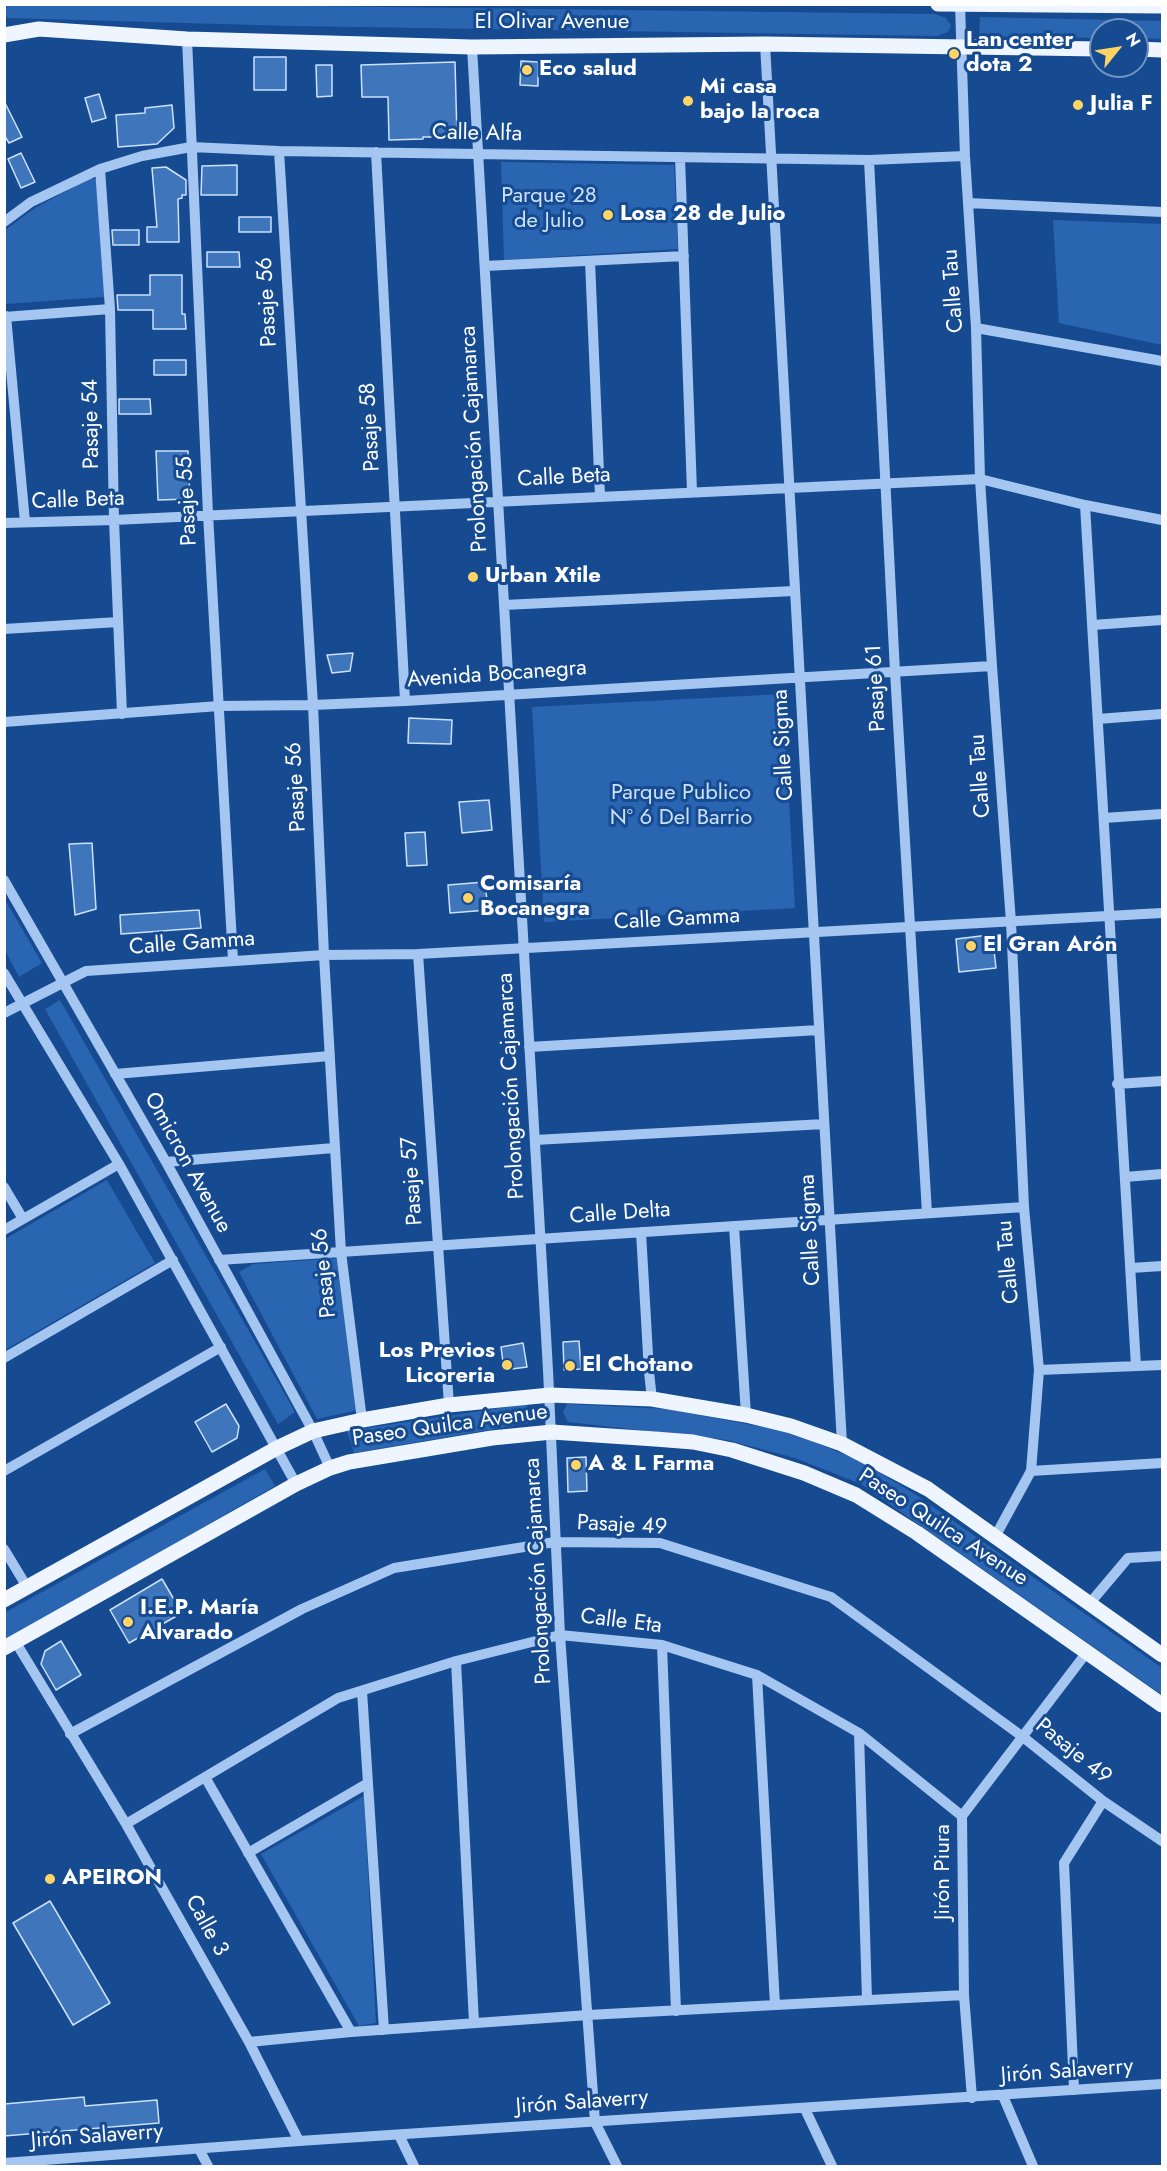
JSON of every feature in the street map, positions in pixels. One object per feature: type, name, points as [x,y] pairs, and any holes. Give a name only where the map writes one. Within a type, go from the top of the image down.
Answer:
[{"type":"main road","points":[[938,4],[1162,6]]},
{"type":"main road","name":"El Olivar Avenue","points":[[4,35],[39,29],[187,39],[472,46],[765,44],[1089,49]]},
{"type":"main road","name":"Paseo Quilca Avenue","points":[[4,1600],[277,1448],[313,1431],[449,1405],[550,1395],[652,1399],[746,1415],[797,1427],[842,1444],[928,1489],[996,1535],[1162,1655]]},
{"type":"main road","name":"Paseo Quilca Avenue","points":[[10,1644],[296,1484],[330,1468],[349,1462],[492,1438],[552,1432],[693,1443],[732,1450],[804,1473],[856,1495],[917,1533],[1162,1705]]},
{"type":"street","name":"Calle Tau","points":[[960,5],[964,156],[976,328],[980,479],[1011,922],[1024,1207],[1039,1370],[1031,1472],[996,1535]]},
{"type":"street","name":"Pasaje 55","points":[[187,39],[190,147],[232,960]]},
{"type":"street","name":"Calle Sigma","points":[[765,44],[842,1444]]},
{"type":"street","name":"Prolongación Cajamarca","points":[[472,46],[550,1395],[560,1635],[596,2122]]},
{"type":"street","name":"Calle Alfa","points":[[4,222],[31,202],[100,169],[142,156],[190,147],[279,151],[869,160],[964,156]]},
{"type":"street","name":"Pasaje 56","points":[[279,151],[313,705],[334,1148],[341,1252],[362,1420]]},
{"type":"street","name":"Pasaje 58","points":[[376,152],[405,701]]},
{"type":"street","points":[[680,157],[692,492]]},
{"type":"street","name":"Pasaje 61","points":[[869,160],[885,484],[927,1213]]},
{"type":"street","name":"Pasaje 54","points":[[100,169],[110,309],[114,520],[122,714]]},
{"type":"street","points":[[968,203],[1162,212]]},
{"type":"street","points":[[485,266],[684,256]]},
{"type":"street","points":[[590,261],[600,496]]},
{"type":"street","points":[[25,522],[5,316],[110,309]]},
{"type":"street","points":[[976,328],[1162,361]]},
{"type":"street","name":"Calle Beta","points":[[4,523],[114,520],[980,479],[1084,505],[1162,520]]},
{"type":"street","points":[[1084,505],[1136,1366]]},
{"type":"street","points":[[504,604],[795,591]]},
{"type":"street","points":[[1093,625],[1162,620]]},
{"type":"street","points":[[4,629],[118,622]]},
{"type":"street","name":"Avenida Bocanegra","points":[[4,722],[219,706],[405,701],[992,666]]},
{"type":"street","points":[[1098,719],[1162,714]]},
{"type":"street","points":[[1104,818],[1162,814]]},
{"type":"street","name":"Omicron Avenue","points":[[4,880],[166,1162],[313,1431],[330,1468]]},
{"type":"street","name":"Calle Gamma","points":[[4,1013],[86,971],[324,955],[418,954],[1162,914]]},
{"type":"street","name":"Pasaje 57","points":[[418,954],[436,1245],[449,1405]]},
{"type":"street","points":[[4,973],[119,1164],[296,1484]]},
{"type":"street","points":[[530,1047],[819,1030]]},
{"type":"street","points":[[115,1074],[330,1056]]},
{"type":"street","points":[[1118,1084],[1162,1081]]},
{"type":"street","points":[[535,1140],[824,1124]]},
{"type":"street","points":[[166,1162],[334,1148]]},
{"type":"street","points":[[4,1230],[119,1164]]},
{"type":"street","points":[[1125,1177],[1162,1174]]},
{"type":"street","points":[[4,1187],[23,1219]]},
{"type":"street","name":"Calle Delta","points":[[219,1260],[1024,1207]]},
{"type":"street","points":[[734,1226],[746,1415]]},
{"type":"street","points":[[641,1232],[652,1399]]},
{"type":"street","points":[[4,1358],[173,1260]]},
{"type":"street","points":[[1131,1268],[1162,1266]]},
{"type":"street","points":[[4,1471],[220,1347]]},
{"type":"street","points":[[1039,1370],[1162,1365]]},
{"type":"street","points":[[1031,1472],[1162,1463]]},
{"type":"street","name":"Pasaje 49","points":[[70,1734],[302,1609],[394,1568],[555,1542],[660,1543],[831,1597],[1023,1737],[1102,1801],[1162,1841]]},
{"type":"street","points":[[4,1549],[27,1587]]},
{"type":"street","points":[[1090,1603],[1128,1558],[1162,1556]]},
{"type":"street","name":"Calle Eta","points":[[126,1824],[338,1698],[456,1661],[560,1635],[662,1645],[757,1675],[859,1733],[962,1816]]},
{"type":"street","name":"Calle 3","points":[[10,1644],[126,1824],[249,2042],[299,2141]]},
{"type":"street","points":[[662,1645],[676,2011]]},
{"type":"street","name":"Jirón Piura","points":[[972,2098],[964,1995],[962,1816],[1087,1652]]},
{"type":"street","points":[[456,1661],[474,2023]]},
{"type":"street","points":[[757,1675],[775,2006]]},
{"type":"street","points":[[362,1691],[384,2030]]},
{"type":"street","points":[[859,1733],[867,2000]]},
{"type":"street","points":[[204,1777],[351,2032]]},
{"type":"street","points":[[248,1853],[368,1783]]},
{"type":"street","points":[[1074,2090],[1064,1863],[1102,1801]]},
{"type":"street","points":[[249,2042],[351,2032],[588,2015],[964,1995]]},
{"type":"street","name":"Jirón Salaverry","points":[[4,2163],[299,2141],[1162,2085]]},
{"type":"street","points":[[1003,2096],[1034,2166]]},
{"type":"street","points":[[805,2109],[832,2166]]},
{"type":"street","points":[[596,2122],[618,2166]]},
{"type":"street","points":[[399,2135],[414,2166]]},
{"type":"street","points":[[199,2149],[208,2166]]},
{"type":"green space","points":[[7,4],[935,14],[946,18],[951,26],[948,32],[937,36],[292,26],[8,18],[5,15]]},
{"type":"green space","points":[[980,17],[1089,19],[1089,38],[979,36]]},
{"type":"green space","points":[[1149,21],[1162,21],[1162,39],[1149,38]]},
{"type":"green space","name":"Parque 28 de Julio","points":[[501,162],[674,165],[678,249],[504,260]]},
{"type":"green space","points":[[91,178],[98,180],[105,297],[5,304],[4,231],[35,208]]},
{"type":"green space","points":[[1053,220],[1162,224],[1162,345],[1059,323]]},
{"type":"green space","name":"Parque Publico N° 6 Del Barrio","points":[[783,694],[795,908],[544,922],[532,707]]},
{"type":"green space","points":[[4,898],[42,963],[19,977],[5,950]]},
{"type":"green space","points":[[60,1000],[295,1412],[278,1424],[45,1009]]},
{"type":"green space","points":[[107,1180],[155,1263],[5,1350],[5,1239]]},
{"type":"green space","points":[[340,1258],[358,1410],[317,1419],[239,1272],[253,1264]]},
{"type":"green space","points":[[527,1404],[529,1423],[354,1453],[347,1431]]},
{"type":"green space","points":[[567,1404],[667,1409],[790,1432],[860,1461],[918,1496],[1162,1668],[1162,1695],[861,1484],[795,1458],[727,1440],[568,1422],[563,1412]]},
{"type":"green space","points":[[265,1469],[275,1486],[5,1641],[4,1613]]},
{"type":"green space","points":[[364,1796],[376,2023],[359,2026],[261,1854]]},
{"type":"building","points":[[254,57],[286,57],[286,90],[254,90]]},
{"type":"building","points":[[521,61],[538,62],[538,86],[520,85]]},
{"type":"building","points":[[455,62],[457,137],[389,140],[388,97],[362,97],[361,65]]},
{"type":"building","points":[[316,65],[332,65],[332,96],[317,97]]},
{"type":"building","points":[[99,94],[106,118],[92,122],[85,98]]},
{"type":"building","points":[[4,101],[22,137],[9,143],[4,135]]},
{"type":"building","points":[[172,105],[174,128],[157,144],[118,147],[116,115],[145,113],[145,108]]},
{"type":"building","points":[[21,153],[35,182],[21,188],[8,159]]},
{"type":"building","points":[[237,165],[237,195],[201,195],[202,166]]},
{"type":"building","points":[[166,167],[186,180],[186,195],[178,199],[179,242],[147,242],[147,227],[157,227],[152,168]]},
{"type":"building","points":[[239,217],[271,217],[271,232],[239,232]]},
{"type":"building","points":[[112,230],[139,230],[139,245],[113,245]]},
{"type":"building","points":[[207,252],[239,252],[240,267],[207,267]]},
{"type":"building","points":[[150,275],[182,275],[182,314],[185,314],[186,329],[153,329],[153,310],[118,310],[117,295],[150,295]]},
{"type":"building","points":[[154,360],[186,360],[186,375],[154,375]]},
{"type":"building","points":[[119,399],[150,399],[151,414],[119,414]]},
{"type":"building","points":[[156,451],[188,451],[190,499],[158,500]]},
{"type":"building","points":[[353,653],[350,671],[332,673],[327,655]]},
{"type":"building","points":[[409,718],[452,720],[451,744],[408,743]]},
{"type":"building","points":[[489,800],[492,830],[462,833],[459,802]]},
{"type":"building","points":[[425,832],[427,865],[407,866],[405,833]]},
{"type":"building","points":[[92,843],[96,909],[75,915],[69,844]]},
{"type":"building","name":"Comisaría Bocanegra","points":[[485,882],[488,910],[450,913],[448,885]]},
{"type":"building","points":[[199,910],[201,928],[121,934],[120,915]]},
{"type":"building","points":[[989,935],[993,941],[996,968],[959,972],[956,939]]},
{"type":"building","points":[[579,1341],[581,1369],[564,1370],[563,1342]]},
{"type":"building","points":[[523,1343],[527,1367],[504,1370],[501,1347]]},
{"type":"building","points":[[226,1404],[239,1426],[237,1438],[212,1452],[195,1422]]},
{"type":"building","points":[[586,1457],[587,1491],[568,1492],[567,1458]]},
{"type":"building","points":[[162,1579],[182,1613],[129,1643],[110,1610]]},
{"type":"building","points":[[61,1641],[81,1675],[56,1690],[41,1664],[45,1651]]},
{"type":"building","points":[[50,1901],[110,2003],[73,2025],[13,1923]]},
{"type":"building","points":[[84,2097],[85,2106],[157,2100],[159,2123],[4,2136],[4,2104]]},
{"type":"place","name":"Lan center dota 2","points":[[954,54]]},
{"type":"place","name":"Eco salud","points":[[527,70]]},
{"type":"place","name":"Mi casa bajo la roca","points":[[688,101]]},
{"type":"place","name":"Julia F","points":[[1078,105]]},
{"type":"place","name":"Losa 28 de Julio","points":[[608,215]]},
{"type":"place","name":"Urban Xtile","points":[[473,577]]},
{"type":"place","name":"Comisaría Bocanegra","points":[[468,898]]},
{"type":"place","name":"El Gran Arón","points":[[971,946]]},
{"type":"place","name":"Los Previos Licoreria","points":[[507,1365]]},
{"type":"place","name":"El Chotano","points":[[570,1366]]},
{"type":"place","name":"A & L Farma","points":[[576,1465]]},
{"type":"place","name":"I.E.P. María Alvarado","points":[[128,1622]]},
{"type":"place","name":"APEIRON","points":[[50,1879]]}]
